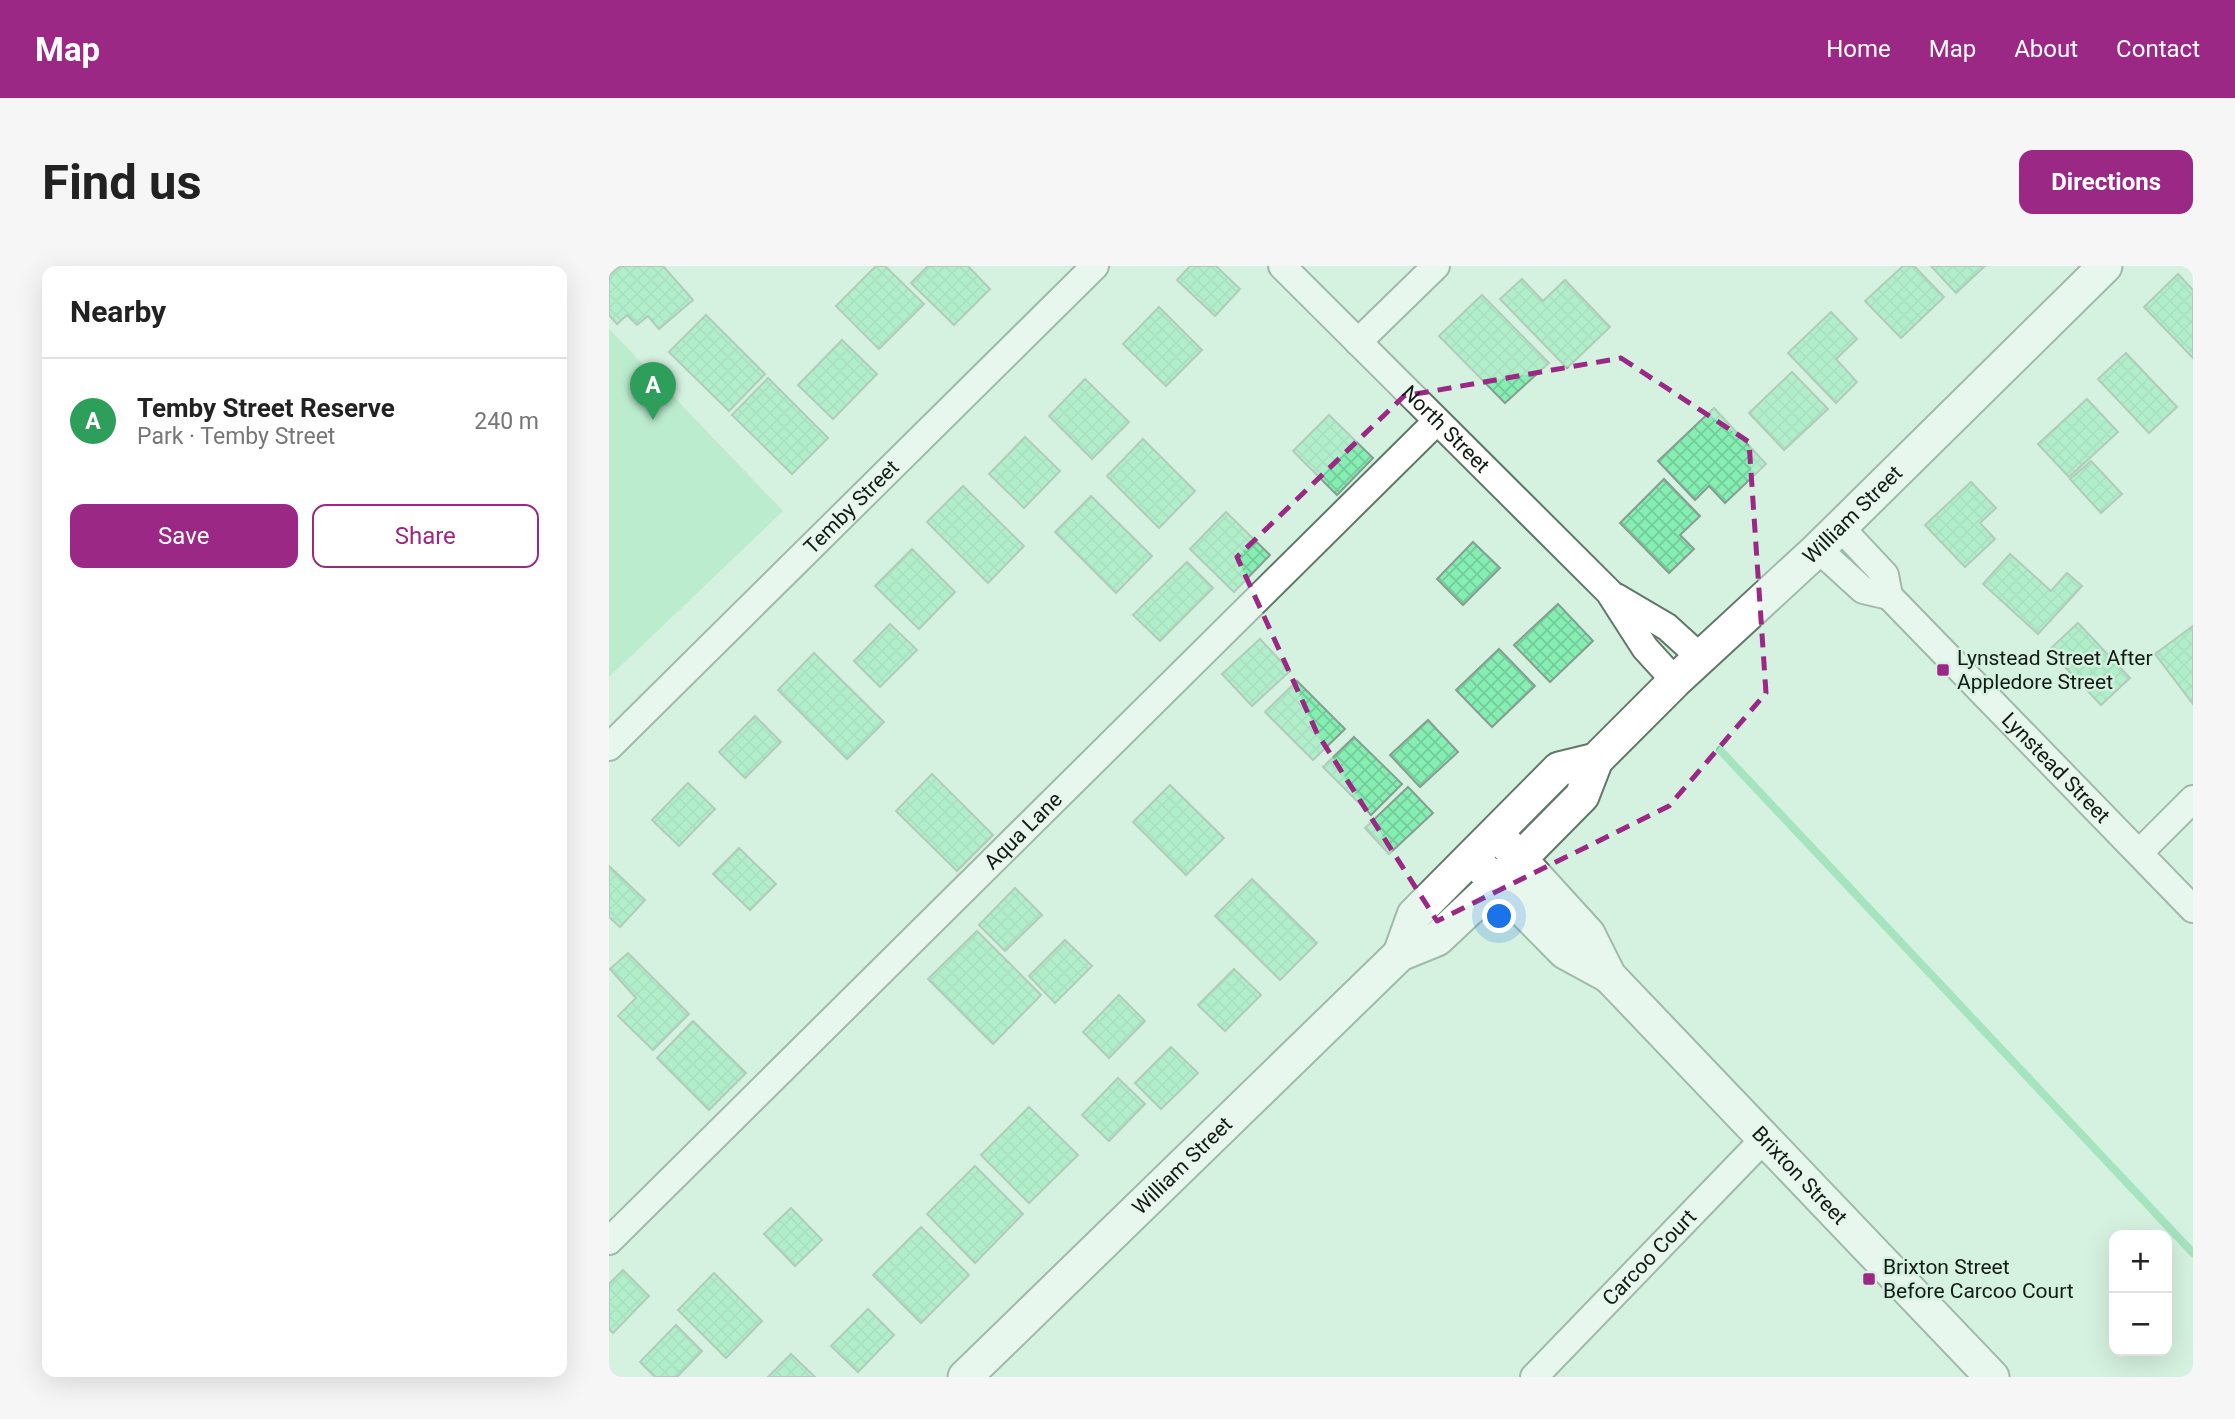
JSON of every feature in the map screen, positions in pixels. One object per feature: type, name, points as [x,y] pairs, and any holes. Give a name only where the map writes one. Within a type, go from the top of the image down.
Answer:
[{"type":"main road","name":"William Street","points":[[965,1377],[1400,954],[1437,939],[1496,883],[1582,796],[1597,760],[1700,657],[1829,538],[2105,266]]},
{"type":"main road","name":"William Street","points":[[1400,954],[1414,915],[1559,769],[1597,760]]},
{"type":"main road","name":"Brixton Street","points":[[1497,834],[1588,934],[1609,976],[1992,1377]]},
{"type":"main road","name":"Brixton Street","points":[[1472,858],[1565,952],[1609,976]]},
{"type":"street","name":"Temby Street","points":[[609,747],[1095,266]]},
{"type":"street","name":"North Street","points":[[1282,266],[1609,592],[1645,648],[1675,681]]},
{"type":"street","points":[[1359,342],[1436,266]]},
{"type":"street","name":"Aqua Lane","points":[[609,1241],[1437,421]]},
{"type":"street","name":"Lynstead Street","points":[[1829,538],[1885,575],[1889,596],[2193,909]]},
{"type":"street","name":"North Street","points":[[1609,592],[1667,627],[1700,657]]},
{"type":"street","points":[[2139,853],[2193,799]]},
{"type":"street","name":"Carcoo Court","points":[[1534,1377],[1764,1139]]},
{"type":"highlighted area","points":[[1621,358],[1749,442],[1766,693],[1669,806],[1437,921],[1317,733],[1237,557],[1404,396]]},
{"type":"green space","points":[[609,329],[783,511],[609,677]]},
{"type":"building","points":[[620,266],[663,266],[693,300],[659,329],[648,316],[637,325],[627,315],[617,324],[609,315],[609,276]]},
{"type":"building","points":[[876,266],[885,266],[924,304],[879,349],[836,306]]},
{"type":"building","points":[[928,266],[968,266],[990,289],[954,325],[911,283]]},
{"type":"building","points":[[1190,266],[1216,266],[1240,289],[1215,316],[1177,280]]},
{"type":"building","points":[[1903,266],[1914,266],[1944,297],[1901,338],[1865,301]]},
{"type":"building","points":[[1931,266],[1985,266],[1956,293]]},
{"type":"building","points":[[2178,274],[2193,290],[2193,358],[2144,307]]},
{"type":"building","points":[[1522,279],[1543,301],[1565,280],[1610,327],[1567,368],[1500,299]]},
{"type":"building","points":[[1482,295],[1549,363],[1505,403],[1439,336]]},
{"type":"building","points":[[1159,307],[1202,350],[1166,386],[1123,344]]},
{"type":"building","points":[[1831,312],[1857,339],[1836,359],[1857,382],[1836,403],[1788,353]]},
{"type":"building","points":[[706,315],[765,374],[729,411],[669,352]]},
{"type":"building","points":[[842,340],[877,374],[833,419],[798,385]]},
{"type":"building","points":[[2126,353],[2177,407],[2149,433],[2098,379]]},
{"type":"building","points":[[1792,372],[1828,409],[1784,450],[1749,413]]},
{"type":"building","points":[[768,378],[828,438],[792,474],[732,415]]},
{"type":"building","points":[[1085,379],[1129,422],[1092,459],[1049,416]]},
{"type":"building","points":[[2087,399],[2118,432],[2069,477],[2038,444]]},
{"type":"building","points":[[1714,408],[1766,464],[1725,503],[1709,486],[1695,500],[1658,461]]},
{"type":"building","points":[[1329,415],[1373,458],[1337,495],[1293,451]]},
{"type":"building","points":[[1025,437],[1060,471],[1024,508],[989,474]]},
{"type":"building","points":[[1143,439],[1195,491],[1159,528],[1107,476]]},
{"type":"building","points":[[2091,461],[2122,494],[2101,513],[2070,479]]},
{"type":"building","points":[[1664,479],[1700,516],[1680,535],[1694,549],[1669,573],[1620,523]]},
{"type":"building","points":[[1971,482],[1996,508],[1980,523],[1995,539],[1965,567],[1925,525]]},
{"type":"building","points":[[963,486],[1024,546],[988,583],[927,522]]},
{"type":"building","points":[[1091,496],[1152,556],[1116,593],[1055,532]]},
{"type":"building","points":[[1226,512],[1270,555],[1234,592],[1190,549]]},
{"type":"building","points":[[1473,542],[1500,568],[1463,605],[1437,579]]},
{"type":"building","points":[[912,549],[955,592],[919,629],[875,586]]},
{"type":"building","points":[[2010,554],[2051,591],[2067,573],[2082,586],[2038,634],[1983,584]]},
{"type":"building","points":[[1187,562],[1213,588],[1160,641],[1133,615]]},
{"type":"building","points":[[1558,604],[1593,641],[1550,682],[1514,645]]},
{"type":"building","points":[[2078,623],[2130,678],[2101,705],[2049,650]]},
{"type":"building","points":[[890,624],[917,650],[880,687],[854,661]]},
{"type":"building","points":[[2193,626],[2193,704],[2155,654]]},
{"type":"building","points":[[1260,639],[1290,671],[1252,706],[1222,674]]},
{"type":"building","points":[[1499,649],[1535,686],[1492,727],[1456,690]]},
{"type":"building","points":[[814,653],[884,722],[847,759],[778,690]]},
{"type":"building","points":[[1297,681],[1345,729],[1313,760],[1265,712]]},
{"type":"building","points":[[755,716],[781,742],[745,778],[719,752]]},
{"type":"building","points":[[1428,720],[1458,752],[1420,787],[1390,755]]},
{"type":"building","points":[[1354,737],[1402,784],[1371,815],[1323,767]]},
{"type":"building","points":[[932,774],[993,835],[957,871],[896,811]]},
{"type":"building","points":[[688,783],[715,809],[679,846],[652,820]]},
{"type":"building","points":[[1170,785],[1224,838],[1186,875],[1133,822]]},
{"type":"building","points":[[1408,787],[1433,813],[1389,854],[1365,828]]},
{"type":"building","points":[[739,848],[776,884],[750,910],[713,874]]},
{"type":"building","points":[[609,866],[645,900],[620,927],[609,917]]},
{"type":"building","points":[[1252,879],[1317,943],[1280,980],[1215,916]]},
{"type":"building","points":[[1015,888],[1042,915],[1005,951],[979,925]]},
{"type":"building","points":[[977,931],[1041,995],[993,1044],[928,979]]},
{"type":"building","points":[[1065,940],[1092,966],[1055,1003],[1029,976]]},
{"type":"building","points":[[628,953],[689,1014],[653,1050],[618,1016],[636,998],[610,969]]},
{"type":"building","points":[[1234,969],[1261,995],[1225,1031],[1198,1005]]},
{"type":"building","points":[[1119,995],[1145,1021],[1109,1058],[1083,1032]]},
{"type":"building","points":[[693,1021],[746,1073],[709,1110],[657,1058]]},
{"type":"building","points":[[1171,1047],[1198,1073],[1161,1109],[1135,1083]]},
{"type":"building","points":[[1118,1078],[1145,1104],[1109,1141],[1082,1115]]},
{"type":"building","points":[[1029,1107],[1078,1155],[1029,1203],[981,1155]]},
{"type":"building","points":[[975,1166],[1023,1214],[975,1263],[927,1214]]},
{"type":"building","points":[[791,1208],[822,1240],[795,1266],[764,1234]]},
{"type":"building","points":[[921,1227],[969,1275],[921,1323],[873,1275]]},
{"type":"building","points":[[623,1270],[649,1296],[613,1333],[609,1329],[609,1284]]},
{"type":"building","points":[[714,1273],[762,1321],[726,1358],[678,1310]]},
{"type":"building","points":[[868,1309],[894,1335],[858,1372],[831,1346]]},
{"type":"building","points":[[676,1325],[702,1351],[677,1377],[655,1377],[640,1362]]},
{"type":"building","points":[[791,1354],[815,1377],[768,1377]]},
{"type":"waterway","points":[[1720,750],[2193,1253]]},
{"type":"place","name":"Temby Street Reserve","points":[[653,420]]},
{"type":"place","name":"Lynstead Street After Appledore Street","points":[[1943,670]]},
{"type":"place","name":"Brixton Street Before Carcoo Court","points":[[1869,1279]]}]
